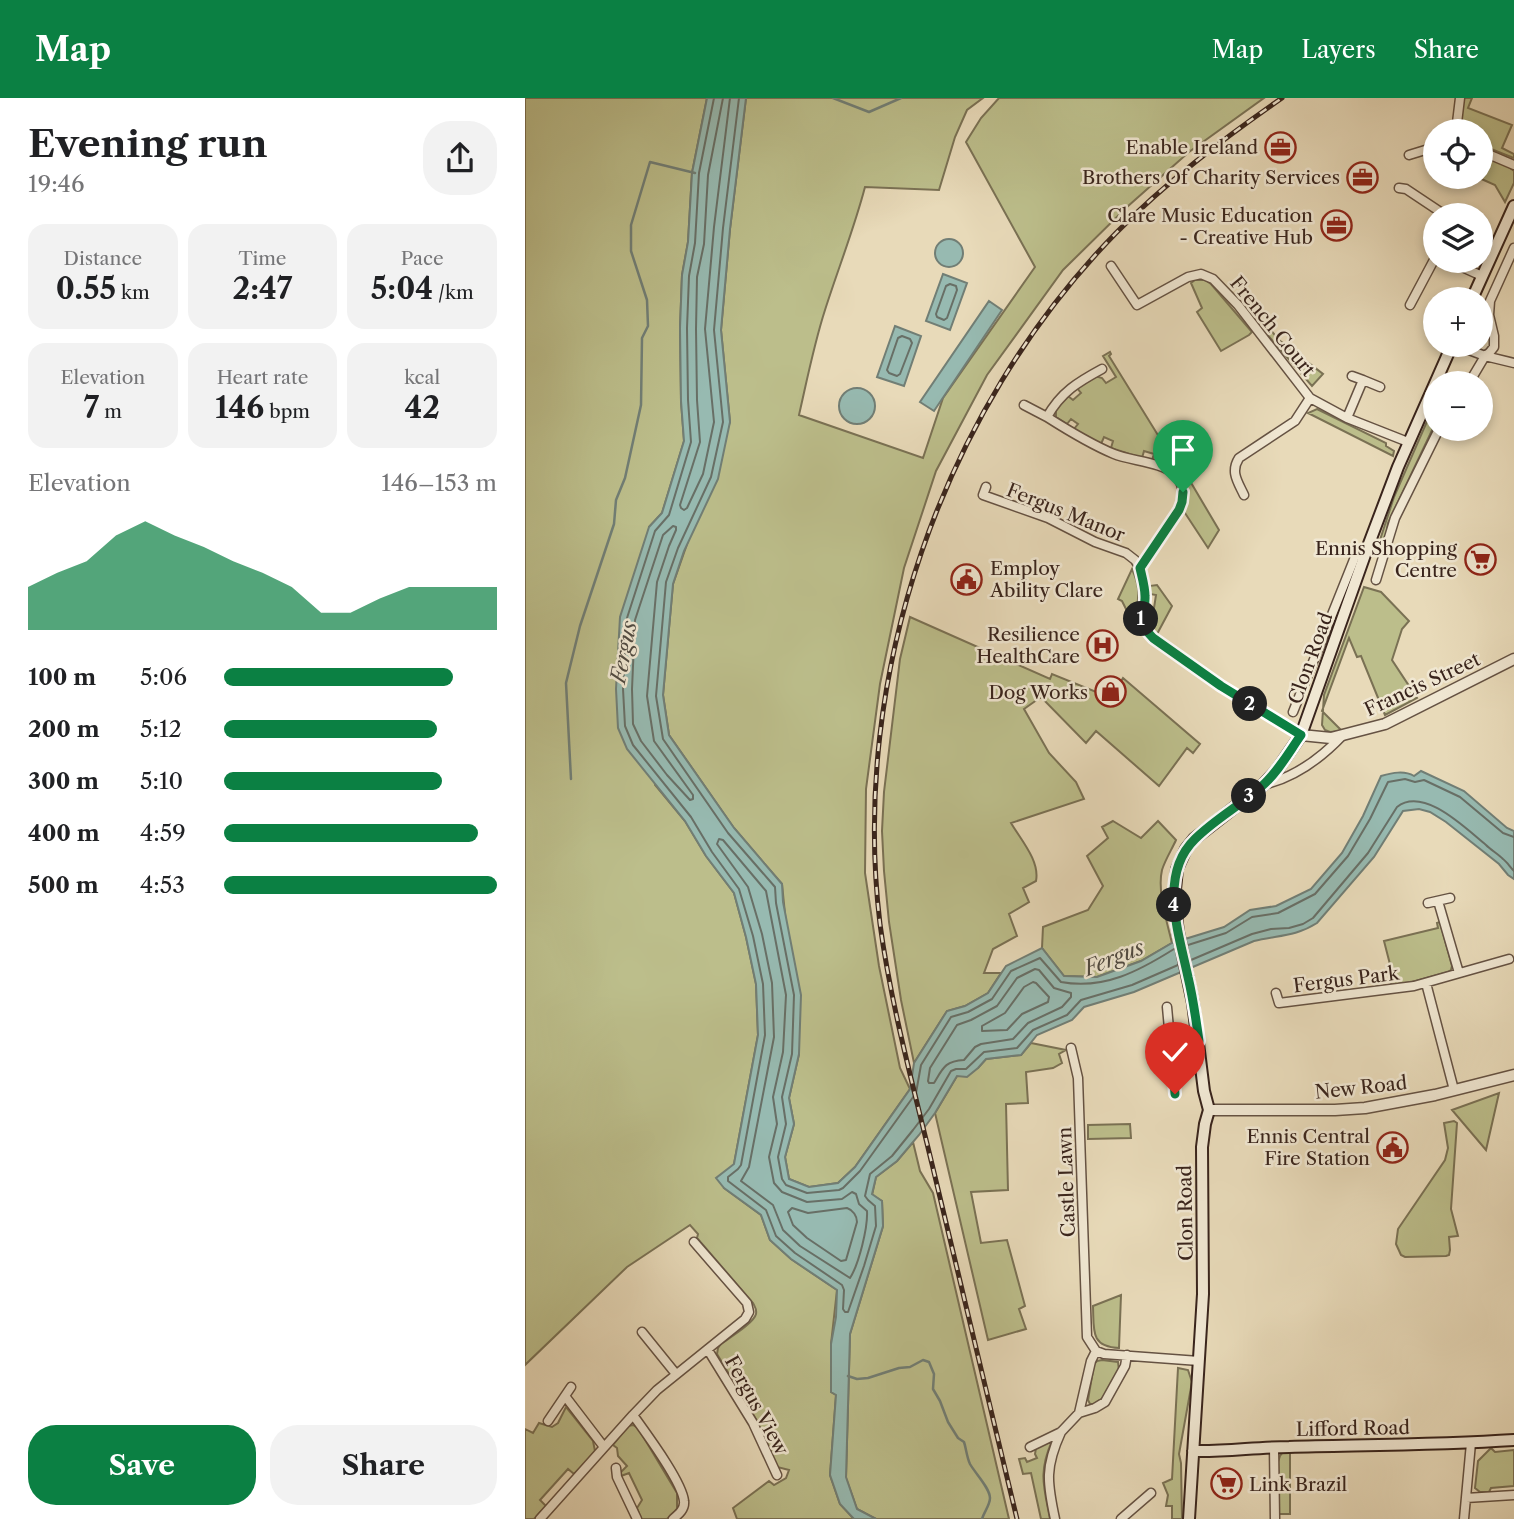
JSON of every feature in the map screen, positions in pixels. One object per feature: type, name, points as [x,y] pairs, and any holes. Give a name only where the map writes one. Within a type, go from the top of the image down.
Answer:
[{"type":"main road","points":[[1477,287],[1514,207]]},
{"type":"main road","name":"Clon Road","points":[[1189,1519],[1203,1270],[1202,1147],[1209,1110],[1188,977],[1178,932],[1174,890],[1177,869],[1186,849],[1263,785],[1301,735],[1408,442],[1448,357]]},
{"type":"main road","name":"Lifford Road","points":[[1193,1451],[1514,1440]]},
{"type":"street","points":[[1457,119],[1460,98]]},
{"type":"street","points":[[1409,155],[1423,151]]},
{"type":"street","points":[[1493,156],[1514,165]]},
{"type":"street","points":[[1399,188],[1406,189],[1427,203]]},
{"type":"street","points":[[1493,294],[1514,248]]},
{"type":"street","name":"French Court","points":[[1111,266],[1137,305],[1188,277],[1201,274],[1213,279],[1246,315],[1310,398],[1347,418],[1408,442]]},
{"type":"street","points":[[1410,305],[1427,273]]},
{"type":"street","points":[[1475,273],[1482,276]]},
{"type":"street","points":[[1489,357],[1514,363]]},
{"type":"street","points":[[1047,417],[1052,408],[1076,384],[1102,369]]},
{"type":"street","points":[[1352,376],[1380,387]]},
{"type":"street","points":[[1347,418],[1363,380]]},
{"type":"street","name":"French Court","points":[[1244,495],[1234,473],[1239,458],[1295,421],[1310,398]]},
{"type":"street","name":"Fergus Manor","points":[[986,487],[983,495],[1048,518],[1095,542],[1126,553],[1135,559],[1140,568],[1179,510],[1183,492],[1174,473],[1164,467],[1116,455],[1024,405]]},
{"type":"street","points":[[1376,580],[1395,518],[1433,441]]},
{"type":"street","points":[[1293,712],[1355,557],[1367,549]]},
{"type":"street","points":[[1140,568],[1145,595],[1141,620],[1153,638],[1221,686],[1301,735]]},
{"type":"street","name":"Francis Street","points":[[1301,735],[1325,739],[1385,724],[1514,659]]},
{"type":"street","points":[[1308,676],[1320,682]]},
{"type":"street","points":[[1263,785],[1279,782],[1326,753],[1342,736]]},
{"type":"street","points":[[1428,903],[1450,898]]},
{"type":"street","points":[[1438,901],[1459,973]]},
{"type":"street","name":"Fergus Park","points":[[1276,993],[1279,1003],[1414,986],[1509,960]]},
{"type":"street","name":"Fergus Park","points":[[1426,983],[1454,1090]]},
{"type":"street","points":[[1167,1006],[1175,1094]]},
{"type":"street","points":[[1171,1044],[1199,1041]]},
{"type":"street","name":"Castle Lawn","points":[[1071,1048],[1078,1078],[1087,1337],[1096,1351]]},
{"type":"street","name":"New Road","points":[[1209,1110],[1335,1110],[1377,1106],[1435,1096],[1514,1075]]},
{"type":"street","points":[[540,1519],[633,1415],[676,1374],[745,1319],[749,1312],[747,1303],[694,1242]]},
{"type":"street","points":[[642,1332],[676,1374]]},
{"type":"street","name":"Fergus View","points":[[708,1350],[753,1423],[777,1475]]},
{"type":"street","points":[[1079,1413],[1091,1361],[1096,1351],[1104,1354],[1199,1361]]},
{"type":"street","points":[[1055,1519],[1048,1482],[1048,1466],[1053,1449],[1061,1432],[1079,1413],[1105,1402],[1125,1366],[1127,1355]]},
{"type":"street","points":[[548,1421],[571,1387]]},
{"type":"street","points":[[565,1396],[604,1447]]},
{"type":"street","points":[[633,1415],[682,1493],[682,1511],[673,1519]]},
{"type":"street","points":[[1030,1447],[1061,1432]]},
{"type":"street","points":[[1464,1519],[1471,1443]]},
{"type":"street","points":[[1275,1447],[1275,1519]]},
{"type":"street","points":[[616,1468],[617,1477],[637,1519]]},
{"type":"street","points":[[1121,1519],[1151,1493]]},
{"type":"street","points":[[1467,1499],[1514,1495]]},
{"type":"green space","points":[[525,98],[707,98],[692,173],[688,242],[682,275],[680,328],[684,441],[662,513],[649,527],[655,785],[685,821],[706,856],[734,893],[746,937],[756,984],[758,1035],[734,1164],[724,1188],[761,1215],[770,1240],[791,1259],[837,1290],[831,1344],[831,1392],[836,1395],[830,1475],[840,1504],[854,1519],[737,1519],[733,1508],[769,1481],[774,1485],[786,1478],[789,1470],[777,1467],[755,1418],[717,1354],[721,1344],[754,1318],[756,1308],[697,1238],[698,1234],[690,1225],[627,1267],[525,1365]]},
{"type":"green space","points":[[746,98],[983,98],[967,110],[955,137],[939,190],[865,187],[821,323],[799,415],[923,458],[943,398],[1035,267],[966,142],[981,118],[999,98],[1264,98],[1189,152],[1127,207],[1063,270],[987,375],[936,471],[904,568],[880,684],[866,789],[865,873],[879,966],[900,1068],[910,1089],[855,1167],[838,1183],[809,1187],[789,1179],[785,1157],[794,1124],[789,1098],[799,1054],[782,884],[734,828],[669,735],[663,695],[673,584],[730,422],[721,330]]},
{"type":"green space","points":[[1463,98],[1472,98],[1468,108],[1512,125],[1502,148],[1514,154],[1514,158],[1493,150],[1493,119],[1460,119]]},
{"type":"green space","points":[[1493,159],[1514,171],[1514,183],[1505,202],[1495,185]]},
{"type":"green space","points":[[1205,280],[1211,284],[1252,332],[1221,351],[1197,312],[1202,308],[1191,283]]},
{"type":"green space","points":[[1269,328],[1279,340],[1323,374],[1312,386],[1265,332]]},
{"type":"green space","points":[[1110,352],[1109,356],[1182,474],[1167,464],[1152,460],[1154,454],[1144,451],[1142,458],[1111,448],[1113,441],[1104,437],[1101,444],[1074,429],[1078,424],[1071,419],[1067,424],[1056,417],[1056,409],[1068,396],[1073,400],[1081,393],[1077,388],[1095,376],[1106,383],[1116,377],[1103,356]]},
{"type":"green space","points":[[1317,409],[1386,443],[1386,446],[1394,451],[1393,456],[1308,413]]},
{"type":"green space","points":[[1423,431],[1423,441],[1427,441],[1388,523],[1386,536],[1379,543],[1394,497]]},
{"type":"green space","points":[[1182,475],[1187,476],[1219,530],[1208,548],[1183,510],[1187,493]]},
{"type":"green space","points":[[1132,569],[1138,599],[1136,611],[1129,615],[1122,601],[1118,599]]},
{"type":"green space","points":[[1157,585],[1172,606],[1156,636],[1149,626],[1147,616],[1148,608],[1154,608],[1156,595],[1150,594],[1149,586]]},
{"type":"green space","points":[[1364,587],[1381,592],[1409,621],[1402,629],[1392,660],[1417,698],[1385,715],[1361,656],[1357,657],[1349,638],[1323,708],[1324,695]]},
{"type":"green space","points":[[910,617],[1050,679],[1052,674],[1111,698],[1123,678],[1200,744],[1193,753],[1187,748],[1159,786],[1096,731],[1086,743],[1041,697],[1024,709],[1049,753],[1076,782],[1084,799],[1011,823],[1029,851],[1036,873],[1036,881],[1023,888],[1029,902],[1009,914],[1017,936],[993,949],[984,973],[1001,973],[988,993],[965,1006],[947,1011],[914,1063],[889,922],[882,831],[900,659]]},
{"type":"green space","points":[[1323,712],[1342,731],[1325,730],[1322,725]]},
{"type":"green space","points":[[1113,821],[1141,838],[1158,821],[1176,840],[1163,866],[1161,878],[1163,906],[1172,943],[1141,961],[1097,977],[1064,976],[1042,948],[1043,927],[1088,910],[1103,886],[1087,856],[1108,838],[1102,827]]},
{"type":"green space","points":[[1440,922],[1451,970],[1412,982],[1391,985],[1390,981],[1394,980],[1384,941],[1438,928],[1437,923]]},
{"type":"green space","points":[[1031,1043],[1066,1050],[1059,1054],[1062,1063],[1053,1068],[1026,1072],[1028,1103],[1006,1104],[1008,1190],[971,1192],[981,1243],[1007,1240],[1025,1306],[1019,1309],[1026,1329],[988,1340],[935,1113],[957,1076],[978,1068],[986,1059],[1021,1055]]},
{"type":"green space","points":[[1499,1093],[1486,1150],[1452,1110]]},
{"type":"green space","points":[[1444,1123],[1457,1123],[1451,1209],[1458,1236],[1449,1237],[1449,1255],[1405,1257],[1401,1255],[1396,1244],[1398,1229],[1445,1160],[1448,1148]]},
{"type":"green space","points":[[1130,1124],[1131,1138],[1088,1139],[1088,1125]]},
{"type":"green space","points":[[913,1142],[920,1171],[933,1193],[1009,1519],[876,1519],[857,1509],[846,1478],[850,1334],[883,1226],[882,1201],[872,1195],[876,1177],[897,1161]]},
{"type":"green space","points":[[1121,1295],[1119,1348],[1110,1347],[1098,1341],[1095,1336],[1093,1306]]},
{"type":"green space","points":[[1102,1360],[1118,1362],[1119,1371],[1104,1397],[1090,1404],[1088,1400],[1094,1364]]},
{"type":"green space","points":[[1178,1368],[1188,1370],[1192,1382],[1179,1454],[1182,1519],[1172,1519],[1172,1506],[1166,1506],[1168,1495],[1163,1483],[1172,1479]]},
{"type":"green space","points":[[566,1407],[593,1441],[595,1451],[574,1474],[568,1469],[540,1500],[546,1506],[534,1519],[525,1519],[525,1429],[533,1433],[539,1423],[552,1427],[558,1423]]},
{"type":"green space","points":[[628,1426],[638,1428],[677,1493],[677,1509],[667,1519],[641,1519],[637,1508],[642,1500],[629,1473],[621,1476],[619,1474],[627,1466],[613,1445]]},
{"type":"green space","points":[[1052,1441],[1044,1471],[1044,1489],[1050,1519],[1041,1519],[1031,1473],[1023,1474],[1019,1459],[1025,1458],[1027,1462],[1037,1458],[1036,1448]]},
{"type":"green space","points":[[1490,1449],[1495,1452],[1514,1450],[1514,1486],[1480,1492],[1475,1488],[1478,1461]]},
{"type":"green space","points":[[1290,1451],[1290,1514],[1279,1514],[1278,1462],[1283,1452]]},
{"type":"water","name":"Fergus","points":[[707,98],[746,98],[721,330],[730,422],[718,479],[684,551],[673,584],[663,695],[669,735],[734,828],[782,884],[801,995],[799,1054],[789,1098],[794,1124],[785,1157],[789,1179],[809,1187],[838,1183],[855,1167],[910,1089],[914,1063],[947,1011],[965,1006],[988,993],[1006,966],[1042,948],[1064,976],[1097,977],[1141,961],[1172,943],[1224,927],[1250,910],[1276,906],[1311,889],[1342,853],[1381,776],[1402,773],[1414,776],[1421,771],[1464,791],[1514,831],[1514,879],[1499,864],[1430,812],[1419,809],[1403,811],[1374,857],[1317,923],[1309,928],[1254,941],[1134,992],[1084,1007],[1072,1020],[1037,1035],[1021,1055],[986,1059],[967,1077],[957,1076],[919,1135],[897,1161],[876,1177],[872,1194],[882,1201],[883,1226],[850,1334],[846,1477],[857,1509],[876,1519],[854,1519],[840,1504],[830,1475],[836,1395],[831,1392],[831,1344],[837,1290],[791,1259],[770,1240],[761,1215],[724,1188],[716,1178],[734,1164],[758,1035],[756,984],[734,893],[706,856],[685,821],[627,749],[618,728],[616,689],[620,617],[649,527],[662,513],[684,441],[680,328],[682,275],[688,242],[692,173]]},
{"type":"water","points":[[949,239],[959,243],[963,253],[959,263],[949,267],[939,263],[935,253],[939,243]]},
{"type":"water","points":[[943,274],[967,283],[950,330],[926,321]]},
{"type":"water","points":[[989,301],[1002,310],[934,411],[920,402]]},
{"type":"water","points":[[895,326],[921,336],[904,386],[877,377]]},
{"type":"water","points":[[857,388],[869,394],[875,406],[869,418],[857,424],[845,418],[839,406],[845,394]]},
{"type":"waterway","points":[[833,98],[869,112],[901,98]]},
{"type":"waterway","points":[[571,779],[566,683],[580,626],[614,524],[616,500],[625,478],[641,405],[642,338],[648,326],[647,300],[631,251],[631,225],[650,162],[695,173]]},
{"type":"waterway","points":[[848,1376],[868,1378],[910,1367],[923,1360],[929,1362],[934,1374],[933,1389],[948,1422],[958,1438],[964,1442],[970,1464],[989,1494],[989,1503],[982,1519]]},
{"type":"railway","points":[[1017,1519],[903,1045],[880,924],[874,830],[880,736],[896,643],[921,552],[957,464],[1001,381],[1055,304],[1116,233],[1155,196],[1217,145],[1282,98]]},
{"type":"place","name":"Enable Ireland","points":[[1281,147]]},
{"type":"place","name":"Brothers Of Charity Services","points":[[1363,177]]},
{"type":"place","name":"Clare Music Education - Creative Hub","points":[[1336,226]]},
{"type":"place","name":"Ennis Shopping Centre","points":[[1480,559]]},
{"type":"place","name":"Employ Ability Clare","points":[[967,579]]},
{"type":"place","name":"Resilience HealthCare","points":[[1103,645]]},
{"type":"place","name":"Dog Works","points":[[1111,692]]},
{"type":"place","name":"Ennis Central Fire Station","points":[[1393,1147]]},
{"type":"place","name":"Link Brazil","points":[[1226,1484]]},
{"type":"route","points":[[1175,1094],[1171,1044],[1199,1041],[1174,900],[1180,860],[1194,839],[1263,785],[1301,735],[1221,686],[1153,638],[1145,629],[1141,619],[1145,595],[1140,568],[1179,510],[1183,492]]}]
